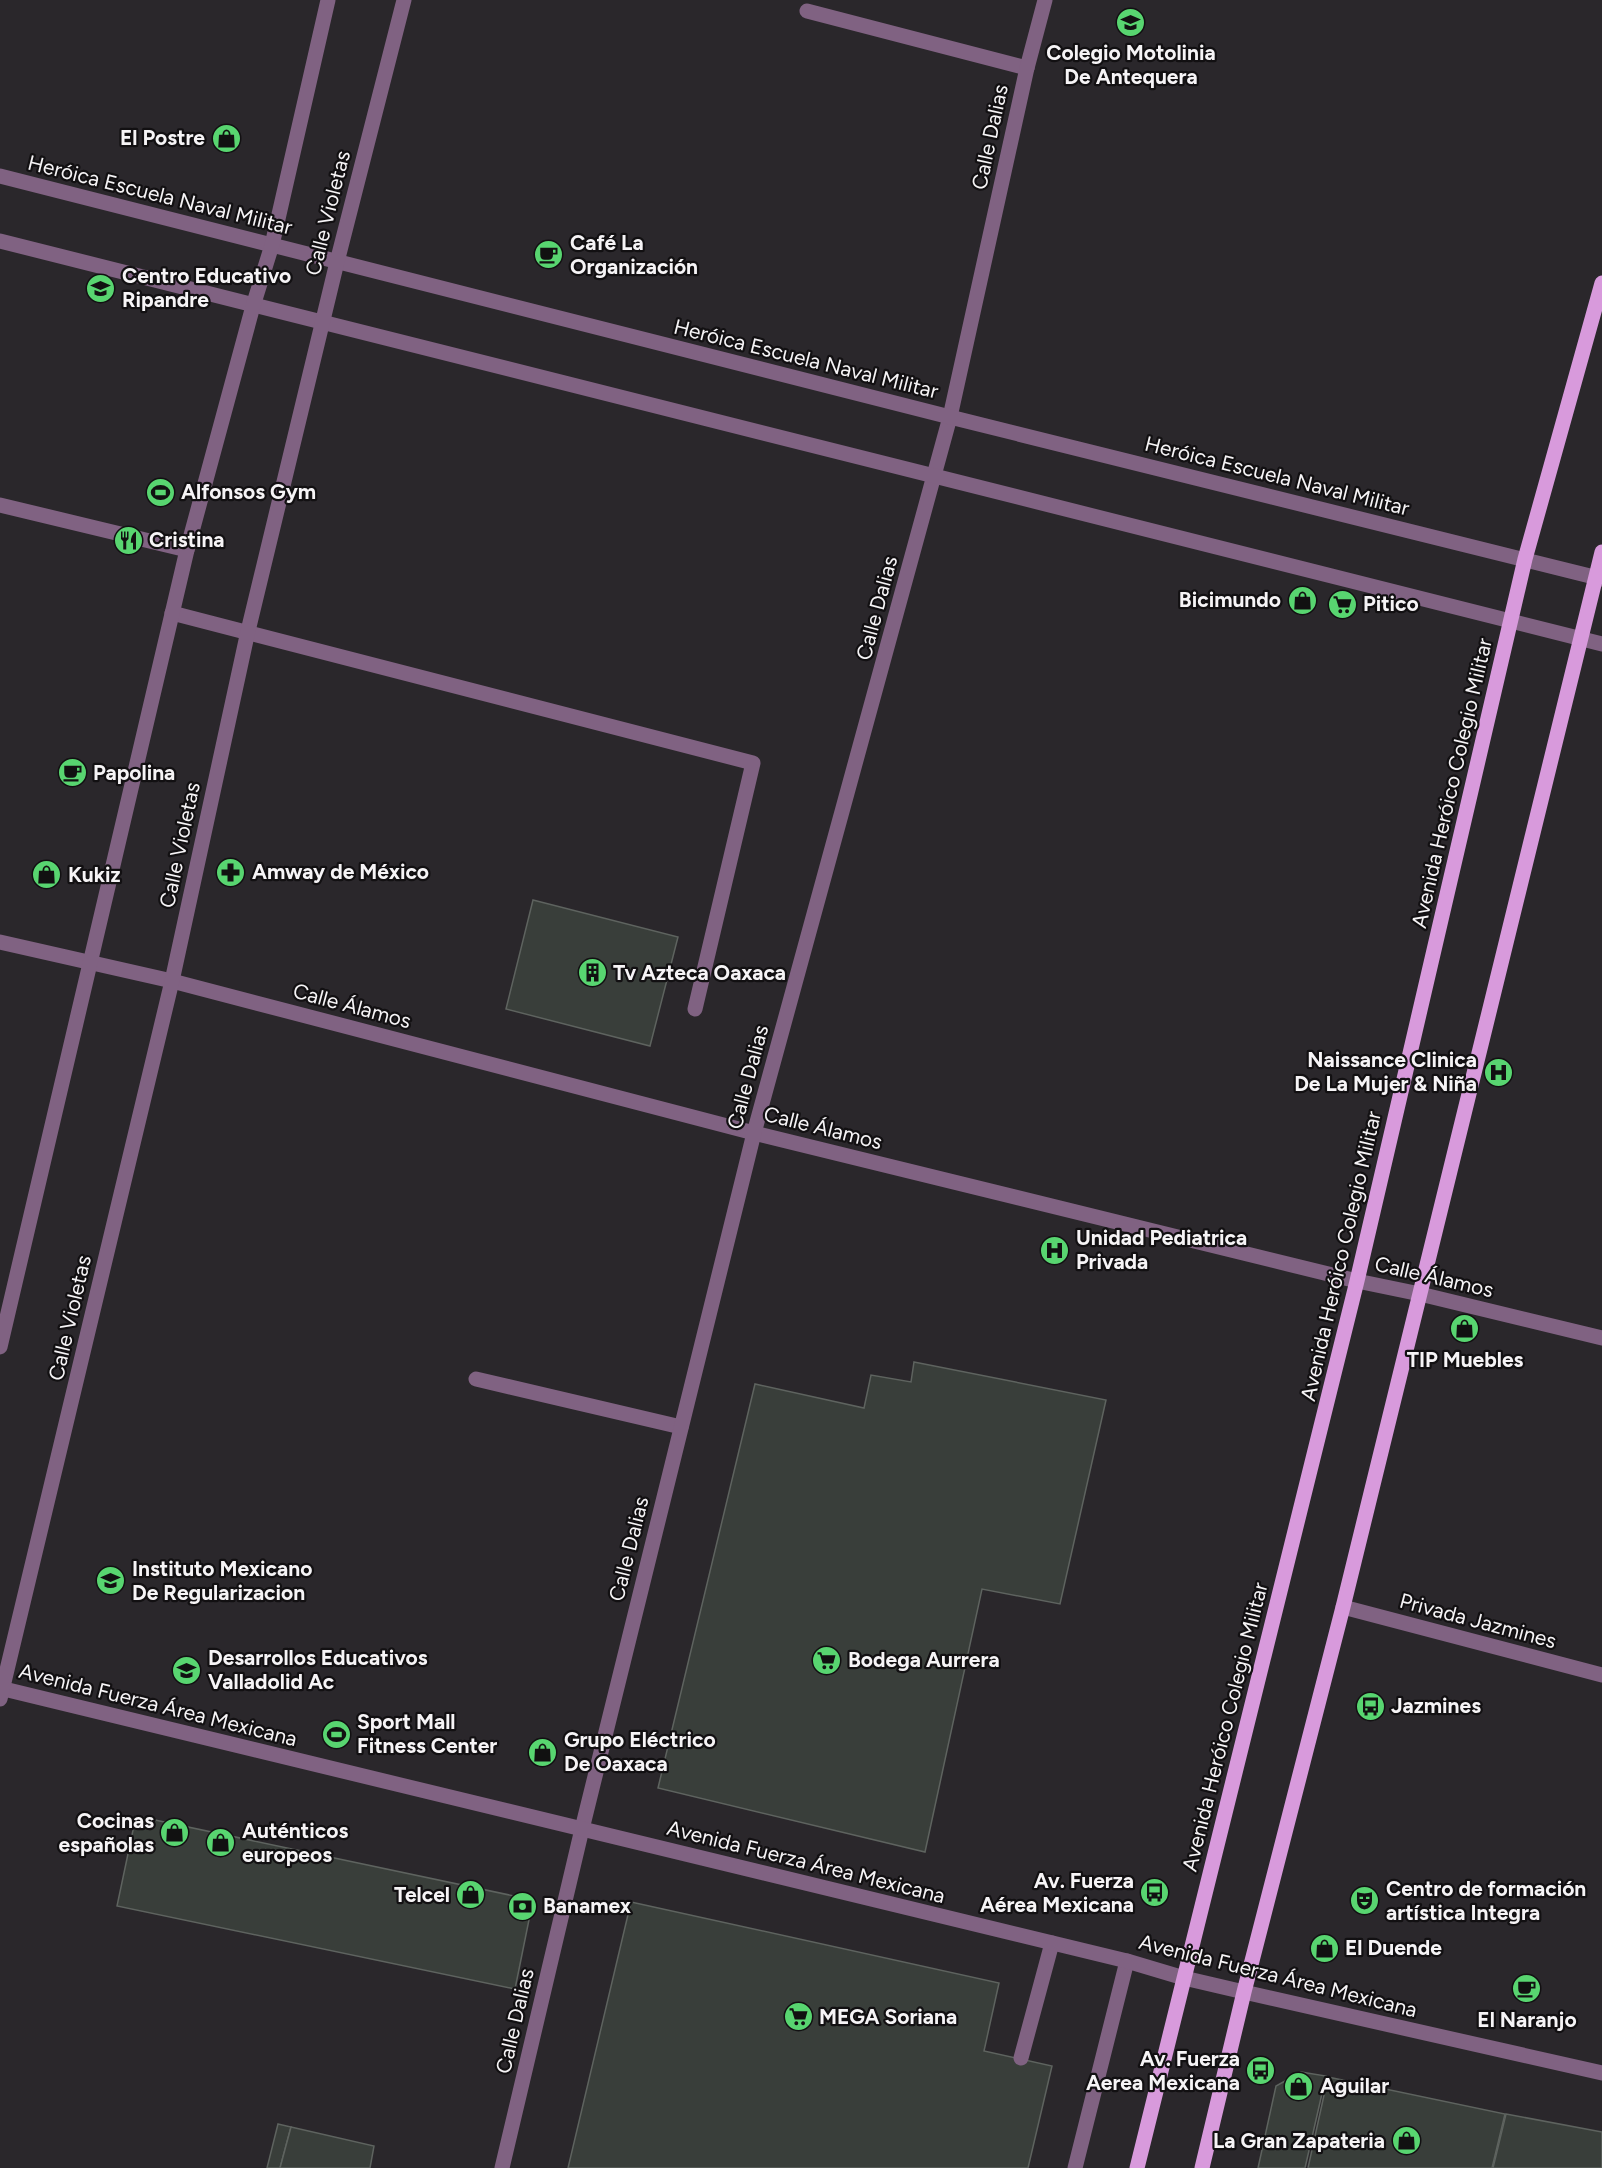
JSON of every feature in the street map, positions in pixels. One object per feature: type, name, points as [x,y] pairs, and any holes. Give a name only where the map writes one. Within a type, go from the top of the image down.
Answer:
[{"type":"main road","name":"Avenida Heróico Colegio Militar","points":[[1137,2168],[1357,1281],[1525,559],[1602,283]]},
{"type":"main road","points":[[1202,2168],[1244,1992],[1343,1607],[1599,578],[1602,552]]},
{"type":"street","points":[[0,1347],[186,550],[272,245],[328,0]]},
{"type":"street","name":"Calle Violetas","points":[[1,1692],[172,981],[248,631],[337,262],[404,0]]},
{"type":"street","name":"Calle Dalias","points":[[502,2168],[582,1829],[754,1133],[935,477],[1027,68],[1045,0]]},
{"type":"street","points":[[807,11],[1027,68]]},
{"type":"street","name":"Heróica Escuela Naval Militar","points":[[0,176],[950,417],[1599,578]]},
{"type":"street","points":[[0,241],[1602,644]]},
{"type":"street","points":[[0,505],[186,550]]},
{"type":"street","points":[[172,613],[753,763],[695,1009]]},
{"type":"street","name":"Calle Álamos","points":[[0,942],[172,981],[754,1133],[1357,1281],[1602,1338]]},
{"type":"street","points":[[476,1379],[681,1427]]},
{"type":"street","name":"Privada Jazmines","points":[[1343,1607],[1602,1675]]},
{"type":"street","name":"Avenida Fuerza Área Mexicana","points":[[1,1692],[582,1829],[1127,1961],[1184,1978],[1602,2073]]},
{"type":"street","points":[[1020,2058],[1052,1943]]},
{"type":"street","points":[[1075,2168],[1127,1961]]},
{"type":"building","name":"Tv Azteca Oaxaca","points":[[533,900],[678,937],[650,1046],[506,1009]]},
{"type":"building","name":"Bodega Aurrera","points":[[914,1362],[1106,1400],[1060,1604],[982,1589],[925,1852],[658,1788],[755,1384],[864,1408],[871,1375],[911,1382]]},
{"type":"building","points":[[136,1816],[533,1900],[515,1989],[117,1906]]},
{"type":"building","name":"MEGA Soriana","points":[[631,1902],[999,1983],[984,2051],[1052,2066],[1028,2168],[568,2168]]},
{"type":"building","points":[[1301,2072],[1326,2076],[1305,2168],[1258,2168],[1276,2086]]},
{"type":"building","name":"La Gran Zapateria","points":[[1328,2077],[1505,2114],[1492,2168],[1308,2168]]},
{"type":"building","points":[[1506,2114],[1602,2132],[1602,2168],[1493,2168]]},
{"type":"building","points":[[278,2124],[291,2127],[280,2168],[267,2168]]},
{"type":"building","points":[[291,2127],[374,2146],[370,2168],[280,2168]]},
{"type":"place","name":"Colegio Motolinia De Antequera","points":[[1131,22]]},
{"type":"place","name":"El Postre","points":[[226,138]]},
{"type":"place","name":"Café La Organización","points":[[549,255]]},
{"type":"place","name":"Centro Educativo Ripandre","points":[[101,288]]},
{"type":"place","name":"Alfonsos Gym","points":[[160,492]]},
{"type":"place","name":"Cristina","points":[[128,540]]},
{"type":"place","name":"Bicimundo","points":[[1302,600]]},
{"type":"place","name":"Pitico","points":[[1342,604]]},
{"type":"place","name":"Papolina","points":[[72,773]]},
{"type":"place","name":"Amway de México","points":[[231,872]]},
{"type":"place","name":"Kukiz","points":[[47,875]]},
{"type":"place","name":"Tv Azteca Oaxaca","points":[[592,973]]},
{"type":"place","name":"Naissance Clinica De La Mujer & Niña","points":[[1498,1072]]},
{"type":"place","name":"Unidad Pediatrica Privada","points":[[1055,1250]]},
{"type":"place","name":"TIP Muebles","points":[[1465,1329]]},
{"type":"place","name":"Instituto Mexicano De Regularizacion","points":[[111,1581]]},
{"type":"place","name":"Bodega Aurrera","points":[[827,1660]]},
{"type":"place","name":"Desarrollos Educativos Valladolid Ac","points":[[187,1670]]},
{"type":"place","name":"Jazmines","points":[[1370,1706]]},
{"type":"place","name":"Sport Mall Fitness Center","points":[[336,1734]]},
{"type":"place","name":"Grupo Eléctrico De Oaxaca","points":[[543,1752]]},
{"type":"place","name":"Cocinas españolas","points":[[175,1833]]},
{"type":"place","name":"Auténticos europeos","points":[[221,1843]]},
{"type":"place","name":"Av. Fuerza Aérea Mexicana","points":[[1155,1893]]},
{"type":"place","name":"Telcel","points":[[471,1895]]},
{"type":"place","name":"Centro de formación artística Integra","points":[[1365,1901]]},
{"type":"place","name":"Banamex","points":[[522,1906]]},
{"type":"place","name":"El Duende","points":[[1324,1948]]},
{"type":"place","name":"El Naranjo","points":[[1527,1989]]},
{"type":"place","name":"MEGA Soriana","points":[[798,2017]]},
{"type":"place","name":"Av. Fuerza Aerea Mexicana","points":[[1261,2071]]},
{"type":"place","name":"Aguilar","points":[[1299,2086]]},
{"type":"place","name":"La Gran Zapateria","points":[[1406,2141]]}]
